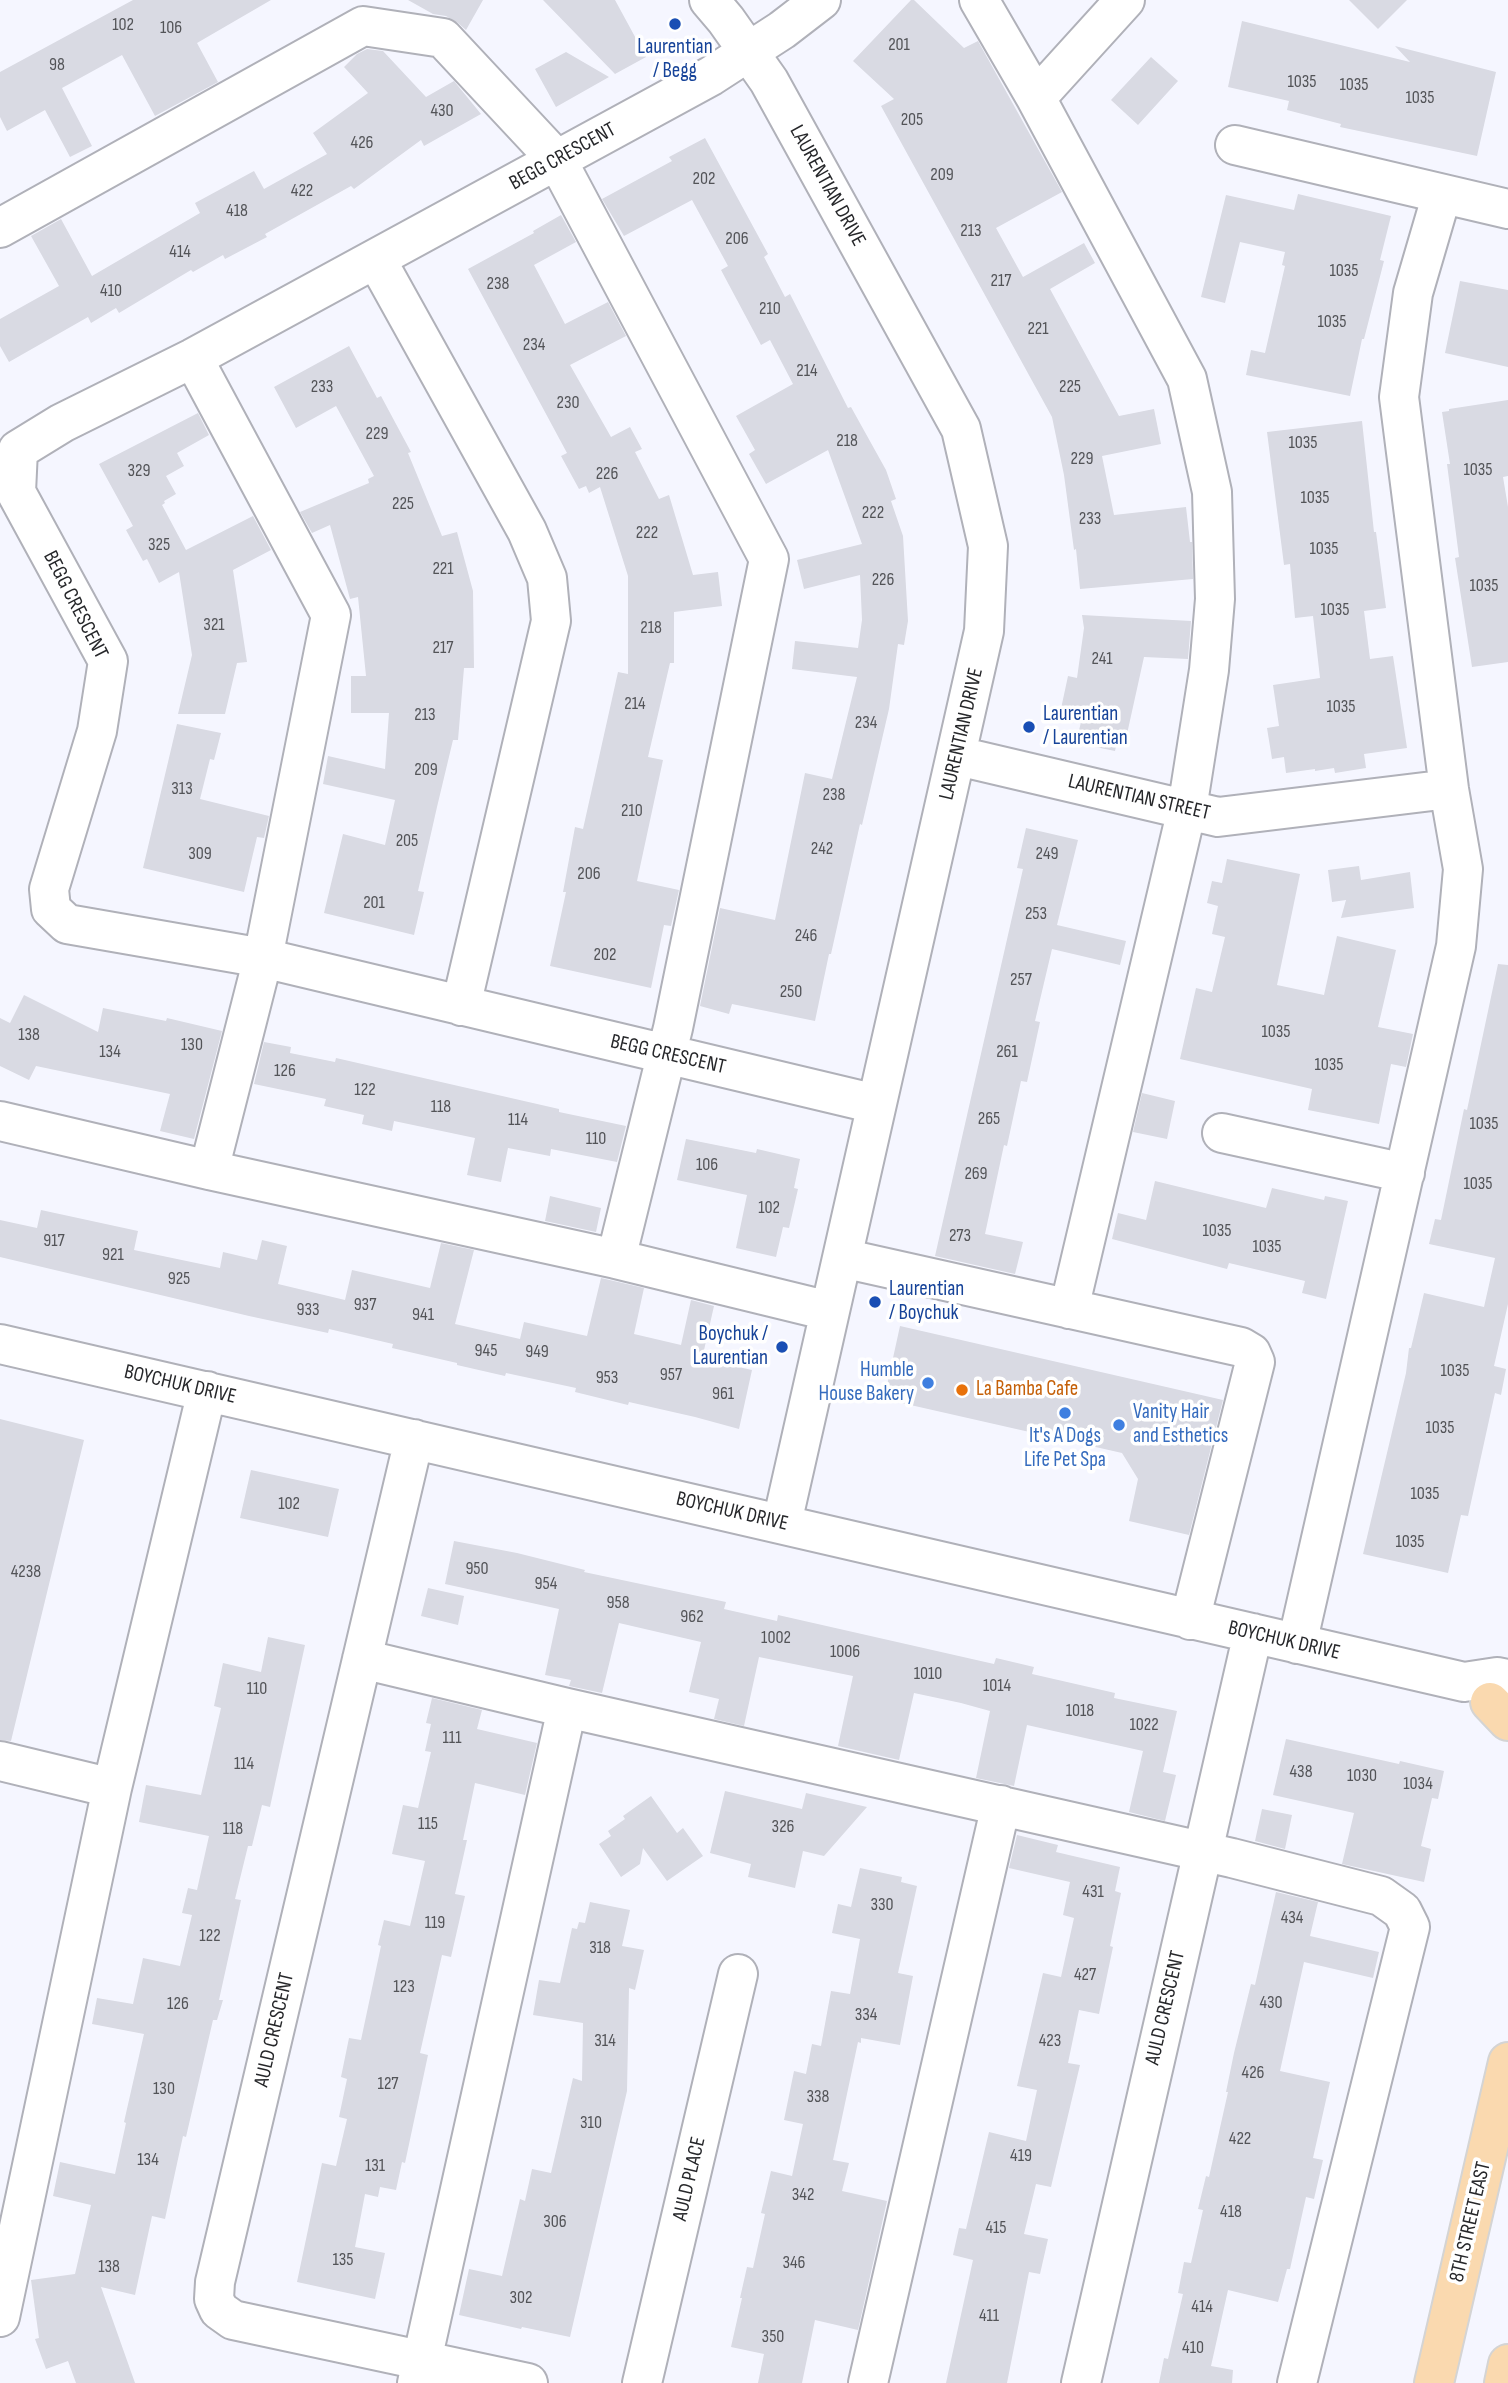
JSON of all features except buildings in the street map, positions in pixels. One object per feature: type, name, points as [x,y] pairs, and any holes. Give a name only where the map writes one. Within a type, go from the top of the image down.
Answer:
[{"type":"main road","name":"8TH STREET EAST","points":[[1434,2383],[1508,2062]]},
{"type":"main road","points":[[1504,2383],[1508,2364]]},
{"type":"street","name":"LAURENTIAN DRIVE","points":[[709,0],[769,81],[961,429],[988,546],[984,632],[958,756],[782,1523]]},
{"type":"street","name":"BEGG CRESCENT","points":[[821,0],[711,76],[193,358],[62,424],[18,450],[16,492],[108,661],[97,731],[49,889],[51,909],[67,923],[263,958],[876,1104]]},
{"type":"street","points":[[979,0],[1036,98],[1187,379],[1212,492],[1215,599],[1209,670],[1186,809],[1069,1309]]},
{"type":"street","points":[[1036,98],[1125,0]]},
{"type":"street","points":[[0,228],[363,26],[443,38],[557,160],[769,559],[667,1054],[616,1259]]},
{"type":"street","points":[[1235,145],[1508,209]]},
{"type":"street","points":[[1297,1644],[1456,946],[1463,869],[1448,789],[1399,397],[1413,293],[1442,194]]},
{"type":"street","points":[[376,259],[527,531],[547,578],[551,621],[461,1006]]},
{"type":"street","points":[[193,358],[331,615],[263,958],[209,1170]]},
{"type":"street","name":"LAURENTIAN STREET","points":[[958,756],[1217,817],[1448,789]]},
{"type":"street","points":[[0,1121],[209,1170],[616,1259],[830,1311]]},
{"type":"street","points":[[1223,1132],[1405,1173]]},
{"type":"street","points":[[842,1258],[1241,1347],[1251,1353],[1255,1362],[1191,1620]]},
{"type":"street","name":"BOYCHUK DRIVE","points":[[0,1344],[1253,1633],[1496,1698]]},
{"type":"street","points":[[0,2317],[112,1788],[207,1391]]},
{"type":"street","name":"AULD CRESCENT","points":[[414,1439],[215,2282],[214,2299],[219,2311],[233,2320],[420,2372],[528,2383]]},
{"type":"street","name":"AULD CRESCENT","points":[[1081,2383],[1253,1633]]},
{"type":"street","points":[[362,1660],[1202,1851],[1381,1896],[1402,1911],[1410,1927],[1297,2383]]},
{"type":"street","points":[[420,2372],[566,1708]]},
{"type":"street","points":[[0,1761],[112,1788]]},
{"type":"street","points":[[868,2383],[1001,1805]]},
{"type":"street","name":"AULD PLACE","points":[[642,2383],[738,1974]]},
{"type":"place","name":"Laurentian / Begg","points":[[675,24]]},
{"type":"place","name":"Laurentian / Laurentian","points":[[1029,727]]},
{"type":"place","name":"Laurentian / Boychuk","points":[[875,1302]]},
{"type":"place","name":"Boychuk / Laurentian","points":[[782,1347]]},
{"type":"place","name":"Humble House Bakery","points":[[928,1383]]},
{"type":"place","name":"La Bamba Cafe","points":[[962,1390]]},
{"type":"place","name":"It's A Dogs Life Pet Spa","points":[[1065,1413]]},
{"type":"place","name":"Vanity Hair and Esthetics","points":[[1119,1425]]}]
